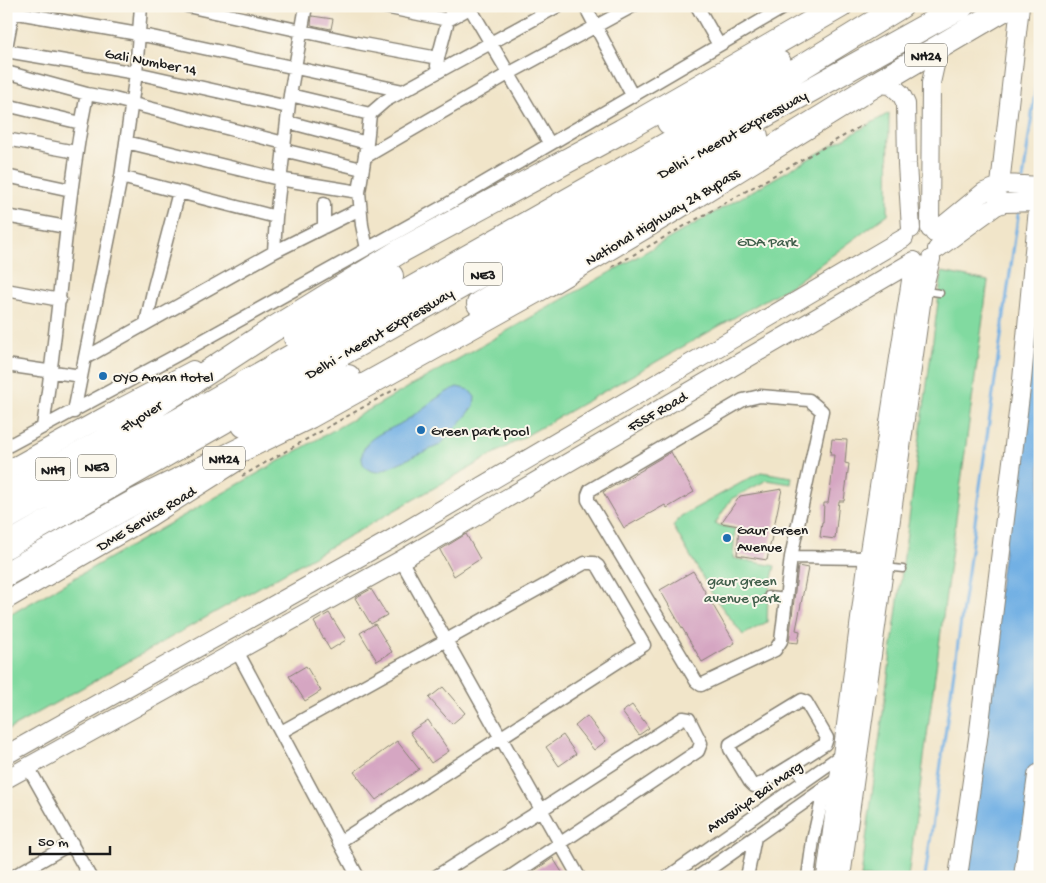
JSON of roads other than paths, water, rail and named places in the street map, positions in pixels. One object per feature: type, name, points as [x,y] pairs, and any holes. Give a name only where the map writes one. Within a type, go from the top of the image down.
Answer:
[{"type":"highway","points":[[188,414],[327,316],[510,201],[840,6]]},
{"type":"highway","name":"National Highway 24 Bypass","points":[[310,416],[556,269],[669,212],[939,47],[969,16],[1010,6]]},
{"type":"highway","points":[[510,201],[815,43],[896,9]]},
{"type":"highway","name":"Delhi - Meerut Expressway","points":[[6,518],[774,84],[896,9]]},
{"type":"highway","name":"Delhi - Meerut Expressway","points":[[6,546],[632,190],[850,69],[969,16]]},
{"type":"highway","points":[[128,476],[334,385],[448,322],[556,269],[722,160],[850,69]]},
{"type":"highway","name":"Flyover","points":[[6,494],[99,443],[272,330],[402,250],[510,201]]},
{"type":"highway","name":"NH24","points":[[6,574],[138,500],[310,416]]},
{"type":"highway","points":[[1026,877],[1040,776]]},
{"type":"street","points":[[74,412],[121,177],[136,72],[141,6]]},
{"type":"street","points":[[187,6],[438,58]]},
{"type":"street","points":[[274,252],[289,101],[306,6]]},
{"type":"street","points":[[380,6],[448,20],[470,7],[550,144]]},
{"type":"street","points":[[437,71],[438,58],[448,20],[454,6]]},
{"type":"street","points":[[367,249],[359,192],[370,114],[384,101],[558,6]]},
{"type":"street","points":[[585,6],[632,95]]},
{"type":"street","points":[[6,72],[284,146],[363,163],[508,74],[634,6]]},
{"type":"street","points":[[697,6],[719,45]]},
{"type":"street","points":[[6,447],[74,412],[446,205],[786,6]]},
{"type":"street","points":[[1003,184],[1020,6]]},
{"type":"street","points":[[6,49],[11,10],[138,34],[403,91]]},
{"type":"street","points":[[841,877],[884,567],[932,292],[929,246],[931,84],[939,47]]},
{"type":"street","name":"Gali Number 14","points":[[6,49],[370,114]]},
{"type":"street","points":[[876,84],[891,85],[901,94],[906,104],[907,234],[902,248],[904,253],[929,246],[996,206],[1035,192]]},
{"type":"street","points":[[44,426],[60,300],[66,227],[86,94]]},
{"type":"street","points":[[6,105],[81,123]]},
{"type":"street","points":[[288,122],[367,143]]},
{"type":"street","points":[[6,139],[76,152]]},
{"type":"street","points":[[126,142],[280,179],[359,192]]},
{"type":"street","points":[[6,176],[71,190]]},
{"type":"street","points":[[121,177],[276,217]]},
{"type":"street","points":[[808,877],[814,840],[842,754],[868,558],[929,246],[984,192],[1003,184],[1035,192]]},
{"type":"street","points":[[146,323],[179,192]]},
{"type":"street","points":[[958,877],[978,739],[1022,380],[1035,192]]},
{"type":"street","points":[[324,204],[324,227]]},
{"type":"street","points":[[85,358],[274,252],[360,209]]},
{"type":"street","points":[[6,216],[66,227]]},
{"type":"street","points":[[6,755],[390,540],[918,227],[929,246]]},
{"type":"street","name":"FSSF Road","points":[[6,779],[401,560],[929,246]]},
{"type":"street","points":[[6,290],[60,300]]},
{"type":"street","points":[[6,471],[118,409],[272,330]]},
{"type":"street","points":[[6,365],[81,376]]},
{"type":"street","points":[[760,396],[808,400],[822,411],[791,557],[782,641],[779,646],[775,650],[701,686],[696,681],[588,500],[588,495],[590,490],[743,400],[760,396]]},
{"type":"street","name":"DME Service Road","points":[[6,600],[150,517],[310,416]]},
{"type":"street","points":[[791,557],[868,558]]},
{"type":"street","points":[[401,560],[579,877]]},
{"type":"street","points":[[281,732],[585,563],[590,562],[598,566],[644,645],[339,842]]},
{"type":"street","points":[[237,651],[358,877]]},
{"type":"street","points":[[802,700],[806,702],[827,741],[794,764],[763,783],[754,786],[730,749],[730,744],[802,700]]},
{"type":"street","points":[[435,877],[683,718],[689,718],[701,743],[698,751],[510,877]]},
{"type":"street","name":"Anusuiya Bai Marg","points":[[668,877],[859,743]]},
{"type":"street","points":[[794,764],[805,780]]},
{"type":"street","points":[[698,877],[856,766]]},
{"type":"street","points":[[28,767],[90,877]]},
{"type":"street","points":[[826,877],[832,782]]},
{"type":"street","points":[[747,877],[755,837]]},
{"type":"street","points":[[12,877],[72,843]]},
{"type":"lane","points":[[884,567],[903,570]]},
{"type":"lane","points":[[768,595],[786,597]]},
{"type":"water","points":[[1040,289],[1040,825],[1033,877],[963,877],[1001,572]]},
{"type":"water","name":"Green park pool","points":[[457,387],[469,390],[475,397],[474,406],[440,445],[378,472],[365,467],[362,459],[363,451],[371,440],[405,421],[437,398]]},
{"type":"waterway","points":[[1023,180],[1040,56]]},
{"type":"waterway","points":[[925,877],[1019,209]]},
{"type":"place","name":"OYO Aman Hotel","points":[[103,376]]},
{"type":"place","name":"Green park pool","points":[[421,430]]},
{"type":"place","name":"Gaur Green Avenue","points":[[727,538]]},
{"type":"park label","name":"GDA Park","points":[[767,241]]},
{"type":"park label","name":"gaur green avenue park","points":[[742,588]]}]
